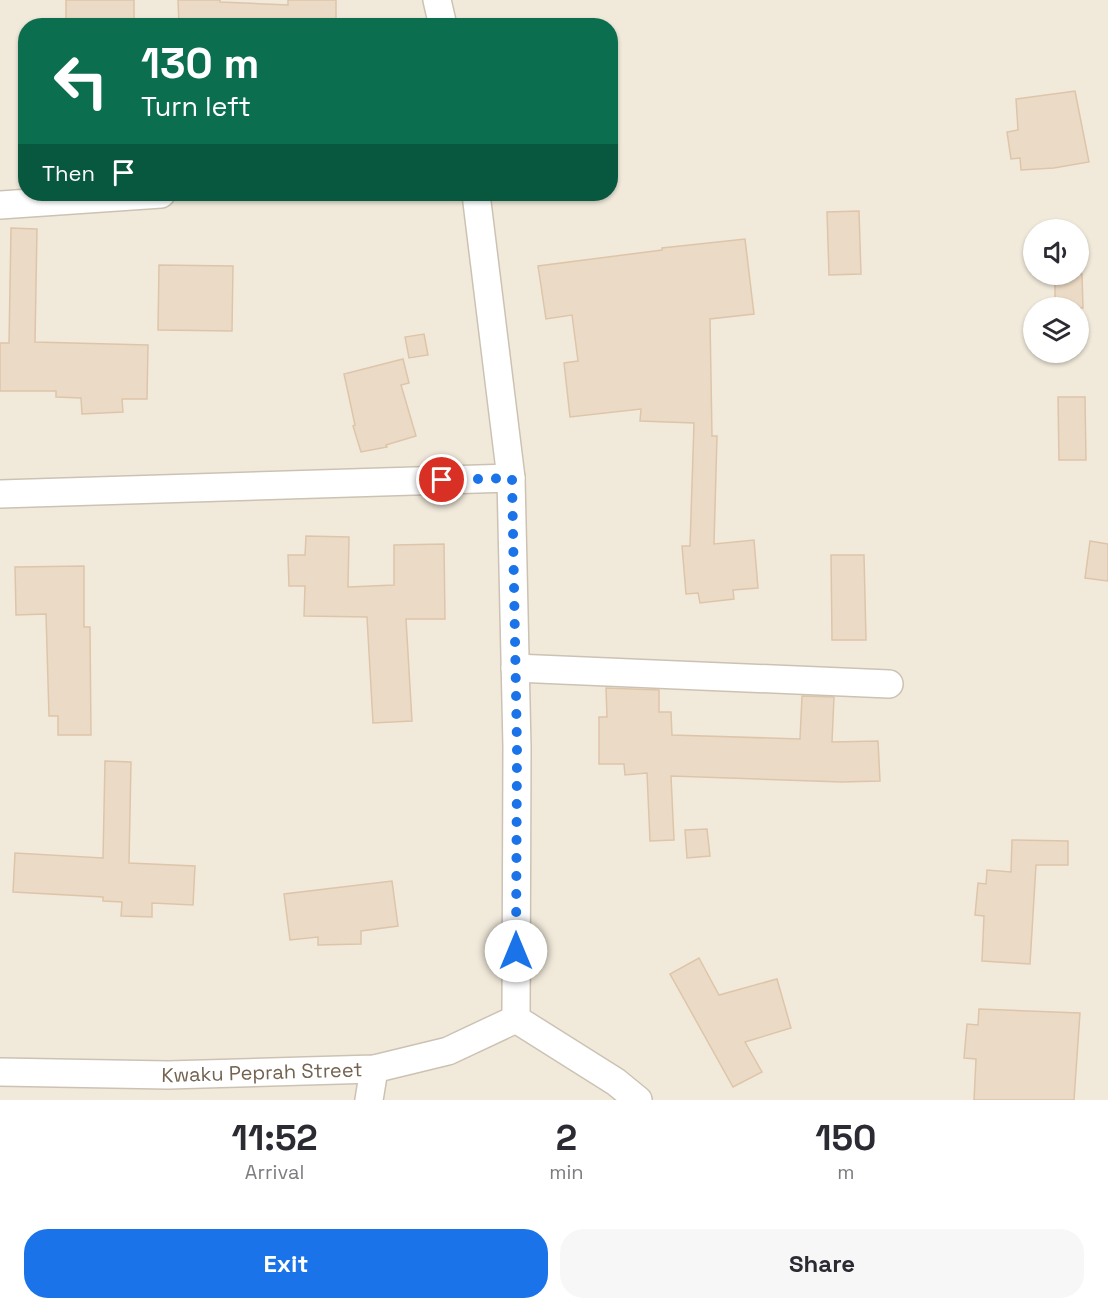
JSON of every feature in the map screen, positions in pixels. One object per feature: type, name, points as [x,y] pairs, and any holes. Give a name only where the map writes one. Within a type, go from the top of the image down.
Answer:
[{"type":"street","points":[[437,0],[441,18]]},
{"type":"street","points":[[0,205],[59,201]]},
{"type":"street","points":[[477,201],[512,478],[517,747],[516,1019],[616,1082],[638,1100]]},
{"type":"street","points":[[0,494],[512,478]]},
{"type":"street","points":[[515,668],[889,684]]},
{"type":"street","name":"Kwaku Peprah Street","points":[[0,1072],[168,1075],[374,1069],[448,1051],[516,1019]]},
{"type":"street","points":[[369,1100],[374,1069]]},
{"type":"shaded area","points":[[0,0],[1108,0],[1108,1100],[0,1100]]},
{"type":"building","points":[[66,0],[134,0],[134,18],[66,18]]},
{"type":"building","points":[[178,0],[220,0],[220,2],[288,5],[288,0],[336,0],[336,18],[179,18]]},
{"type":"building","points":[[1075,91],[1089,162],[1054,168],[1021,170],[1020,158],[1011,159],[1007,132],[1018,130],[1016,99]]},
{"type":"building","points":[[859,211],[861,274],[829,275],[827,212]]},
{"type":"building","points":[[11,228],[37,229],[35,342],[148,345],[147,399],[122,399],[123,412],[82,414],[81,398],[56,397],[56,391],[0,391],[0,343],[9,343]]},
{"type":"building","points":[[745,239],[754,314],[710,319],[712,436],[717,436],[714,544],[754,540],[758,588],[733,590],[734,599],[700,603],[698,593],[686,594],[682,546],[690,546],[694,423],[640,421],[641,409],[570,417],[564,363],[578,361],[572,315],[546,319],[538,266],[662,250],[662,248]]},
{"type":"building","points":[[159,265],[233,266],[232,331],[158,330]]},
{"type":"building","points":[[1055,285],[1082,285],[1083,297],[1055,297]]},
{"type":"building","points":[[424,334],[428,355],[409,358],[405,337]]},
{"type":"building","points":[[403,359],[409,383],[401,385],[416,436],[386,445],[387,447],[361,452],[353,426],[355,425],[344,374]]},
{"type":"building","points":[[1058,397],[1085,397],[1086,460],[1059,460]]},
{"type":"building","points":[[306,536],[349,537],[348,587],[394,585],[394,545],[444,544],[445,619],[406,619],[412,721],[373,723],[367,617],[304,616],[305,586],[289,586],[288,555],[305,555]]},
{"type":"building","points":[[1090,541],[1108,544],[1108,581],[1085,578]]},
{"type":"building","points":[[831,555],[864,555],[866,640],[832,640]]},
{"type":"building","points":[[84,566],[84,627],[90,627],[91,735],[58,735],[58,716],[49,716],[46,614],[16,615],[15,567]]},
{"type":"building","points":[[606,688],[659,690],[659,712],[671,712],[672,735],[800,739],[802,696],[834,697],[832,742],[878,741],[880,781],[842,782],[671,776],[674,840],[650,841],[647,773],[625,775],[624,764],[599,764],[599,717],[607,717]]},
{"type":"building","points":[[105,761],[131,762],[129,863],[195,866],[193,905],[152,903],[152,917],[121,916],[122,902],[103,901],[103,897],[13,892],[15,853],[103,858]]},
{"type":"building","points":[[707,829],[710,856],[687,858],[685,830]]},
{"type":"building","points":[[1012,840],[1068,841],[1068,865],[1036,865],[1030,964],[982,961],[984,916],[975,915],[978,883],[986,884],[987,870],[1011,872]]},
{"type":"building","points":[[392,881],[398,926],[361,931],[361,944],[318,945],[318,937],[290,940],[284,894]]},
{"type":"building","points":[[699,958],[719,995],[777,979],[791,1028],[745,1042],[762,1072],[733,1087],[670,974]]},
{"type":"building","points":[[979,1009],[1080,1013],[1074,1100],[974,1100],[976,1059],[964,1058],[967,1024],[978,1025]]},
{"type":"route","points":[[442,480],[512,478],[517,747],[516,951]]}]
